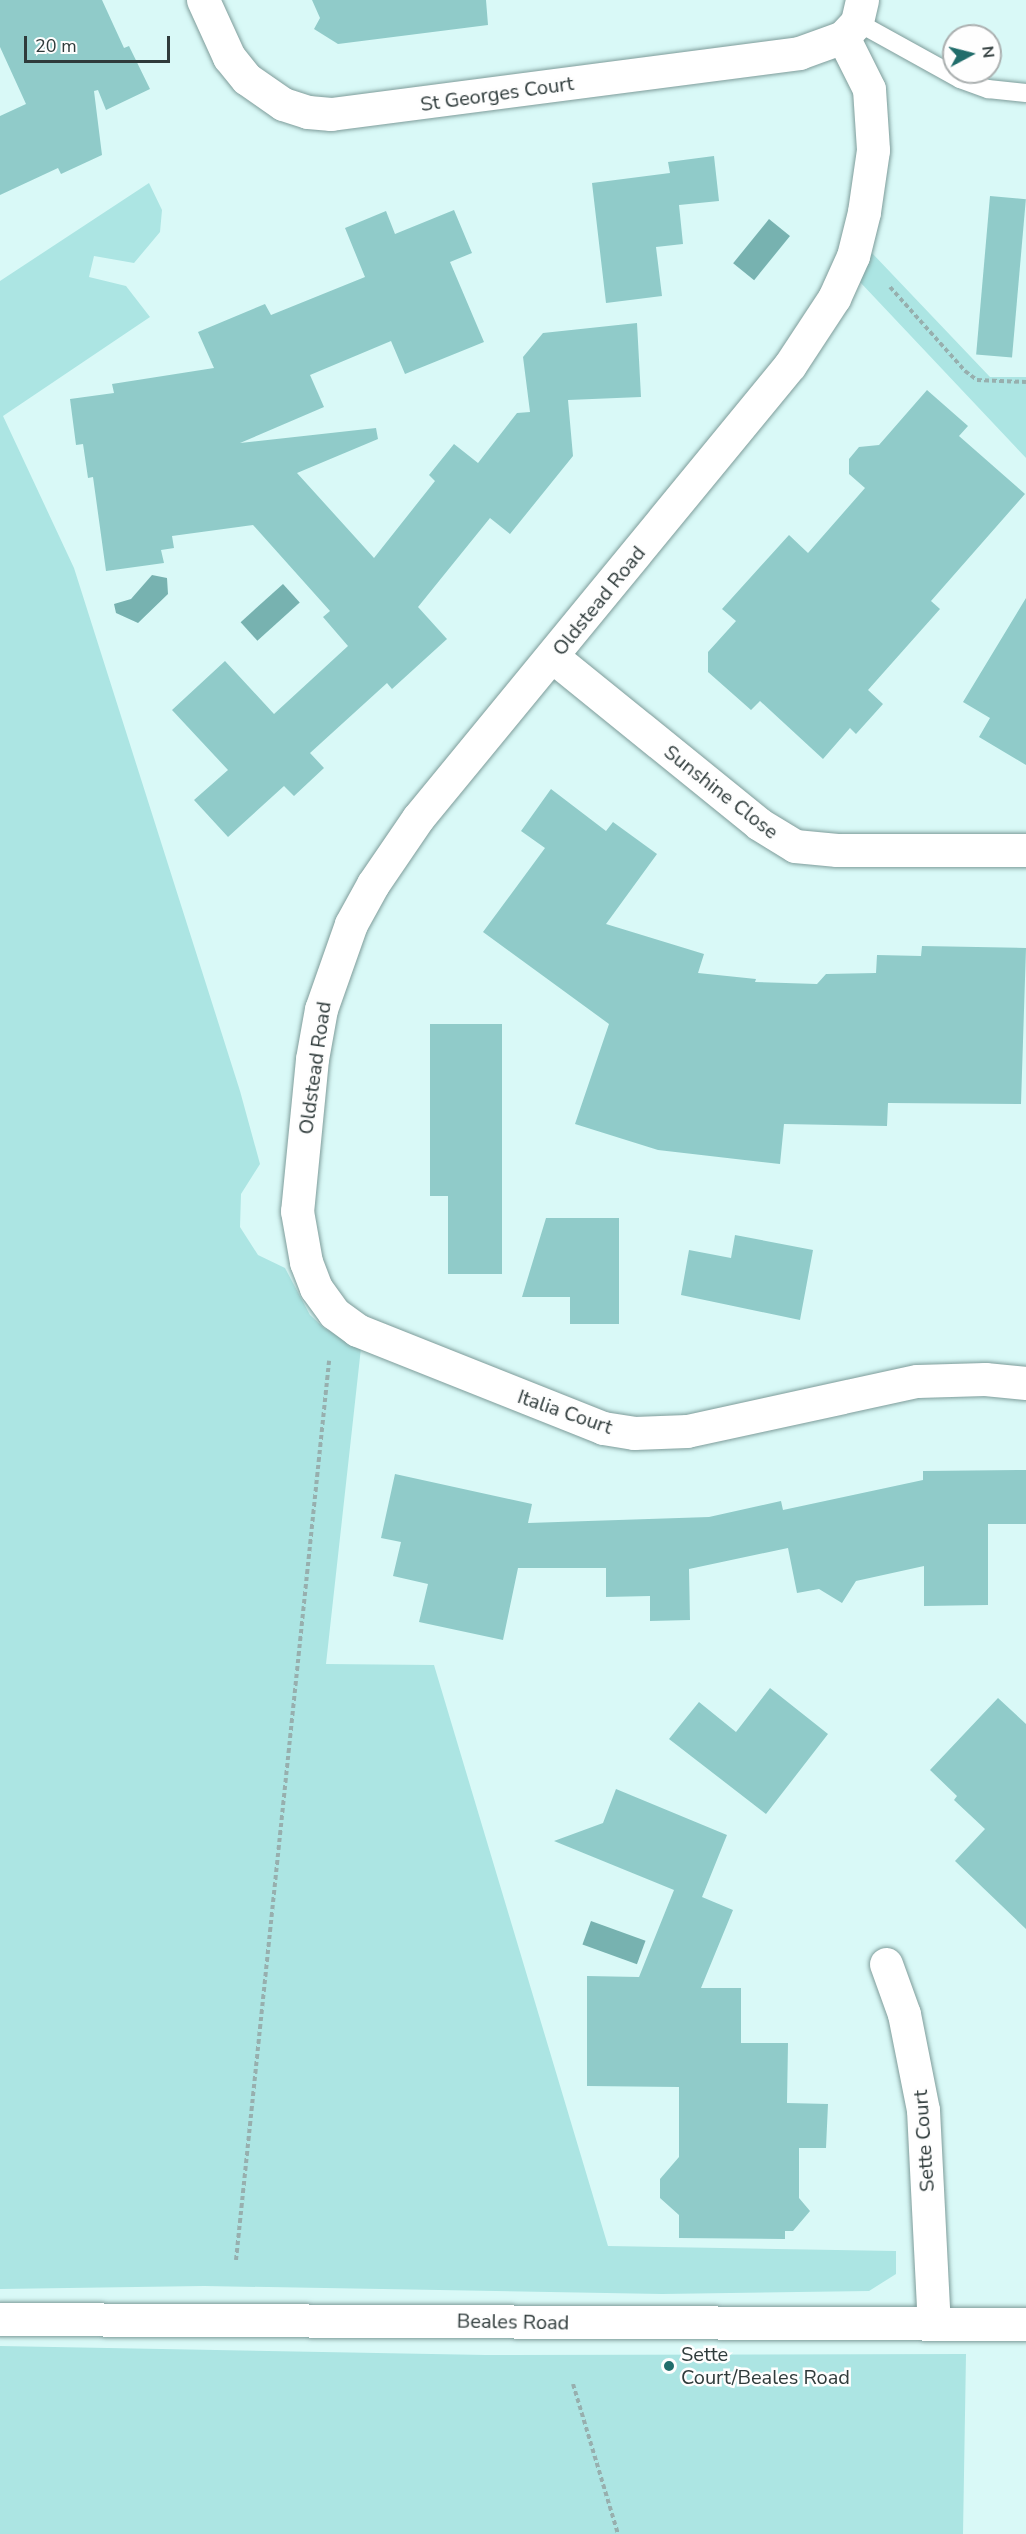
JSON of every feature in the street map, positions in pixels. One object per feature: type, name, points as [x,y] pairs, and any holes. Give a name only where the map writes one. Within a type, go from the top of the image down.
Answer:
[{"type":"street","name":"St Georges Court","points":[[203,0],[230,57],[247,79],[283,104],[308,112],[331,114],[799,53],[854,20]]},
{"type":"street","name":"Oldstead Road","points":[[297,1211],[312,1059],[334,965],[351,924],[418,818],[553,657],[790,365],[834,298],[853,256],[864,212],[873,150],[869,89],[854,20]]},
{"type":"street","name":"Sunshine Close","points":[[553,657],[759,824],[795,846],[826,850],[1026,850]]},
{"type":"street","name":"Italia Court","points":[[297,1211],[306,1262],[316,1288],[334,1313],[357,1330],[559,1413],[603,1428],[634,1433],[687,1431],[917,1381],[985,1379],[1026,1383]]},
{"type":"street","name":"Sette Court","points":[[886,1964],[906,2024],[923,2110],[934,2324]]},
{"type":"street","name":"Beales Road","points":[[0,2319],[1026,2324]]},
{"type":"lane","points":[[854,20],[960,80],[988,89],[1026,93]]},
{"type":"path","points":[[890,287],[957,363],[977,380],[1026,382]]},
{"type":"path","points":[[236,2260],[334,1313]]},
{"type":"path","points":[[573,2384],[618,2534]]},
{"type":"shaded area","points":[[149,183],[162,210],[160,232],[134,263],[94,256],[89,277],[126,286],[150,317],[3,416],[74,568],[240,1091],[260,1164],[241,1194],[240,1227],[258,1255],[285,1268],[310,1315],[324,1328],[361,1348],[326,1664],[434,1665],[608,2246],[896,2251],[896,2274],[869,2291],[662,2294],[204,2286],[0,2289],[0,281]]},
{"type":"shaded area","points":[[769,219],[790,236],[754,280],[733,263]]},
{"type":"shaded area","points":[[872,253],[990,377],[1026,377],[1026,458],[860,282]]},
{"type":"shaded area","points":[[152,575],[167,578],[168,594],[138,623],[116,613],[114,604],[131,599]]},
{"type":"shaded area","points":[[283,584],[300,603],[257,641],[241,622]]},
{"type":"shaded area","points":[[591,1921],[646,1941],[637,1964],[582,1944]]},
{"type":"shaded area","points":[[0,2346],[486,2355],[966,2354],[963,2534],[0,2534]]},
{"type":"building","points":[[0,0],[102,0],[124,48],[129,46],[150,89],[106,110],[98,90],[94,91],[102,155],[61,174],[58,168],[0,195],[0,116],[26,104],[0,47]]},
{"type":"building","points":[[312,0],[486,0],[488,25],[338,44],[314,29],[320,18]]},
{"type":"building","points":[[714,156],[719,201],[679,205],[683,244],[656,247],[662,296],[606,303],[592,183],[670,173],[668,162]]},
{"type":"building","points":[[990,196],[1026,199],[1012,358],[976,354]]},
{"type":"building","points":[[454,210],[472,253],[450,262],[484,342],[405,374],[391,341],[310,375],[324,407],[240,443],[376,428],[378,439],[297,473],[374,558],[435,481],[429,475],[454,444],[478,463],[517,413],[530,412],[523,357],[543,333],[637,323],[641,397],[568,400],[573,456],[510,534],[490,518],[418,607],[447,639],[392,689],[387,683],[310,753],[324,768],[294,796],[284,786],[228,837],[194,800],[228,770],[172,710],[225,661],[274,714],[348,646],[323,617],[330,611],[253,525],[172,536],[174,548],[161,550],[164,563],[106,571],[93,477],[88,478],[83,444],[76,445],[70,399],[114,393],[112,384],[214,368],[198,332],[265,304],[271,315],[365,277],[345,228],[386,211],[395,234]]},
{"type":"building","points":[[927,390],[968,426],[959,436],[1025,494],[931,601],[940,609],[868,690],[883,704],[856,734],[850,728],[823,759],[760,701],[751,710],[708,672],[708,652],[736,621],[722,609],[789,535],[808,553],[865,488],[849,474],[849,459],[859,447],[879,445]]},
{"type":"building","points":[[1026,598],[1026,765],[979,737],[990,718],[963,702]]},
{"type":"building","points":[[551,789],[606,831],[613,822],[657,854],[606,924],[704,954],[698,973],[756,979],[755,982],[817,984],[826,974],[876,973],[877,955],[921,956],[922,946],[1026,948],[1021,1104],[888,1103],[887,1126],[784,1124],[780,1164],[658,1150],[575,1124],[609,1024],[483,932],[545,848],[521,831]]},
{"type":"building","points":[[430,1024],[502,1024],[502,1274],[448,1274],[448,1196],[430,1196]]},
{"type":"building","points":[[546,1218],[619,1218],[619,1324],[570,1324],[570,1297],[522,1297]]},
{"type":"building","points":[[735,1235],[813,1250],[800,1320],[681,1295],[689,1250],[731,1258]]},
{"type":"building","points":[[1026,1470],[1026,1524],[988,1524],[988,1605],[924,1606],[924,1566],[856,1581],[842,1603],[819,1589],[797,1593],[788,1548],[689,1569],[690,1620],[650,1621],[650,1596],[606,1597],[606,1568],[518,1568],[503,1640],[419,1622],[428,1584],[393,1576],[401,1542],[381,1538],[395,1474],[532,1504],[528,1523],[709,1517],[781,1501],[783,1510],[923,1480],[923,1471]]},
{"type":"building","points":[[770,1688],[828,1734],[766,1814],[669,1739],[699,1702],[736,1732]]},
{"type":"building","points":[[998,1698],[1026,1724],[1026,1929],[955,1861],[985,1829],[954,1800],[957,1796],[930,1770]]},
{"type":"building","points":[[616,1789],[727,1835],[702,1897],[733,1910],[701,1988],[741,1988],[741,2043],[788,2043],[787,2103],[828,2104],[826,2148],[799,2148],[799,2198],[810,2211],[793,2231],[785,2231],[785,2239],[679,2238],[679,2215],[660,2198],[660,2179],[679,2157],[679,2087],[587,2086],[587,1976],[639,1977],[674,1890],[554,1841],[603,1823]]},
{"type":"place","name":"Sette Court/Beales Road","points":[[669,2366]]}]
